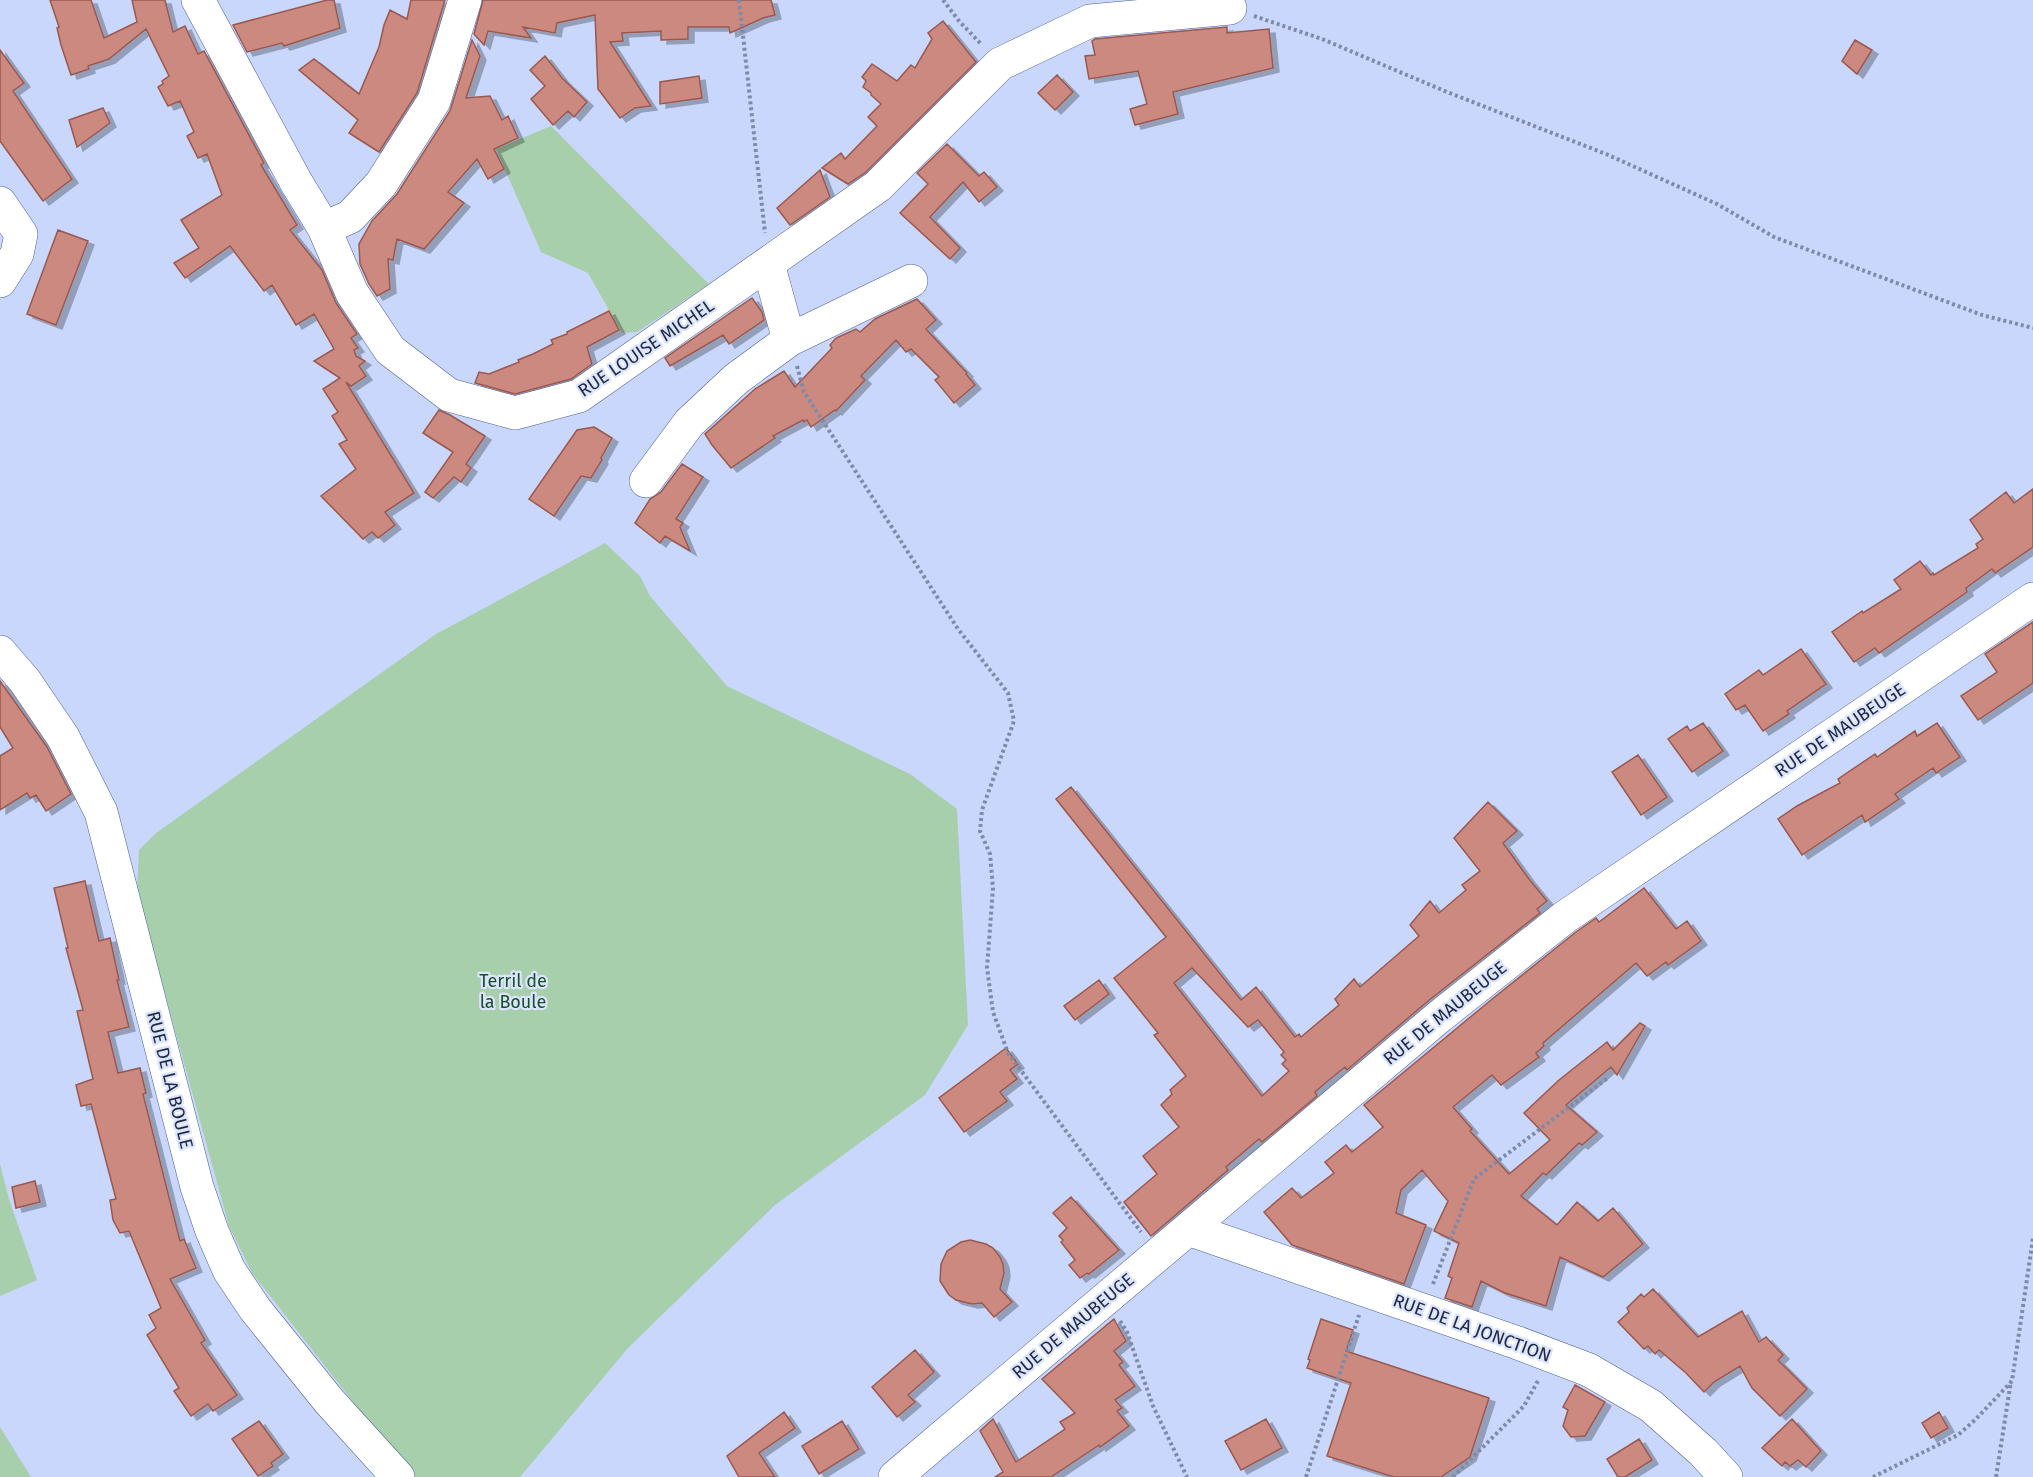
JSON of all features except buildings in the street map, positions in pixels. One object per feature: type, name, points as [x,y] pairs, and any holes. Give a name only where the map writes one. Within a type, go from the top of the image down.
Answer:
[{"type":"street","points":[[324,228],[350,217],[381,184],[434,101],[465,0]]},
{"type":"street","name":"RUE LOUISE MICHEL","points":[[202,9],[296,182],[324,228],[352,293],[390,350],[449,394],[515,413],[579,396],[878,186],[1000,64],[1090,21],[1230,8]]},
{"type":"street","points":[[0,203],[21,234],[17,254],[0,281]]},
{"type":"street","points":[[768,264],[789,340]]},
{"type":"street","points":[[646,481],[689,423],[736,379],[789,340],[911,281]]},
{"type":"street","name":"RUE DE MAUBEUGE","points":[[895,1477],[1440,1016],[1565,917],[2033,599]]},
{"type":"street","name":"RUE DE LA BOULE","points":[[0,652],[25,681],[63,737],[101,812],[197,1187],[212,1231],[229,1270],[255,1309],[329,1401],[398,1477]]},
{"type":"street","name":"RUE DE LA JONCTION","points":[[1188,1229],[1589,1370],[1651,1406],[1703,1452],[1726,1477]]},
{"type":"path","points":[[739,0],[768,264]]},
{"type":"path","points":[[943,0],[959,21],[1000,64]]},
{"type":"path","points":[[1230,8],[1322,39],[1447,93],[1606,154],[1717,204],[1774,237],[1982,315],[2033,328]]},
{"type":"path","points":[[789,340],[804,392],[958,628],[1008,693],[1014,721],[982,810],[980,831],[990,854],[993,888],[987,968],[993,1012],[1008,1053],[1158,1254]]},
{"type":"path","points":[[1422,1310],[1474,1179],[1609,1077]]},
{"type":"path","points":[[1996,1477],[2033,1238]]},
{"type":"path","points":[[1306,1477],[1367,1291]]},
{"type":"path","points":[[1105,1299],[1127,1332],[1153,1406],[1187,1477]]},
{"type":"path","points":[[1453,1477],[1524,1406],[1553,1356]]},
{"type":"path","points":[[1873,1477],[1958,1434],[1975,1420],[2012,1381]]},
{"type":"green space","points":[[551,126],[709,284],[637,332],[622,333],[588,273],[541,252],[496,149]]},
{"type":"green space","name":"Terril de la Boule","points":[[605,543],[640,576],[650,596],[727,686],[910,774],[957,809],[968,1025],[925,1095],[775,1205],[628,1348],[520,1477],[412,1477],[252,1273],[229,1226],[137,893],[139,850],[156,833],[436,634]]},
{"type":"green space","points":[[0,1164],[9,1199],[37,1280],[0,1296]]},
{"type":"green space","points":[[0,1427],[31,1477],[0,1477]]}]
